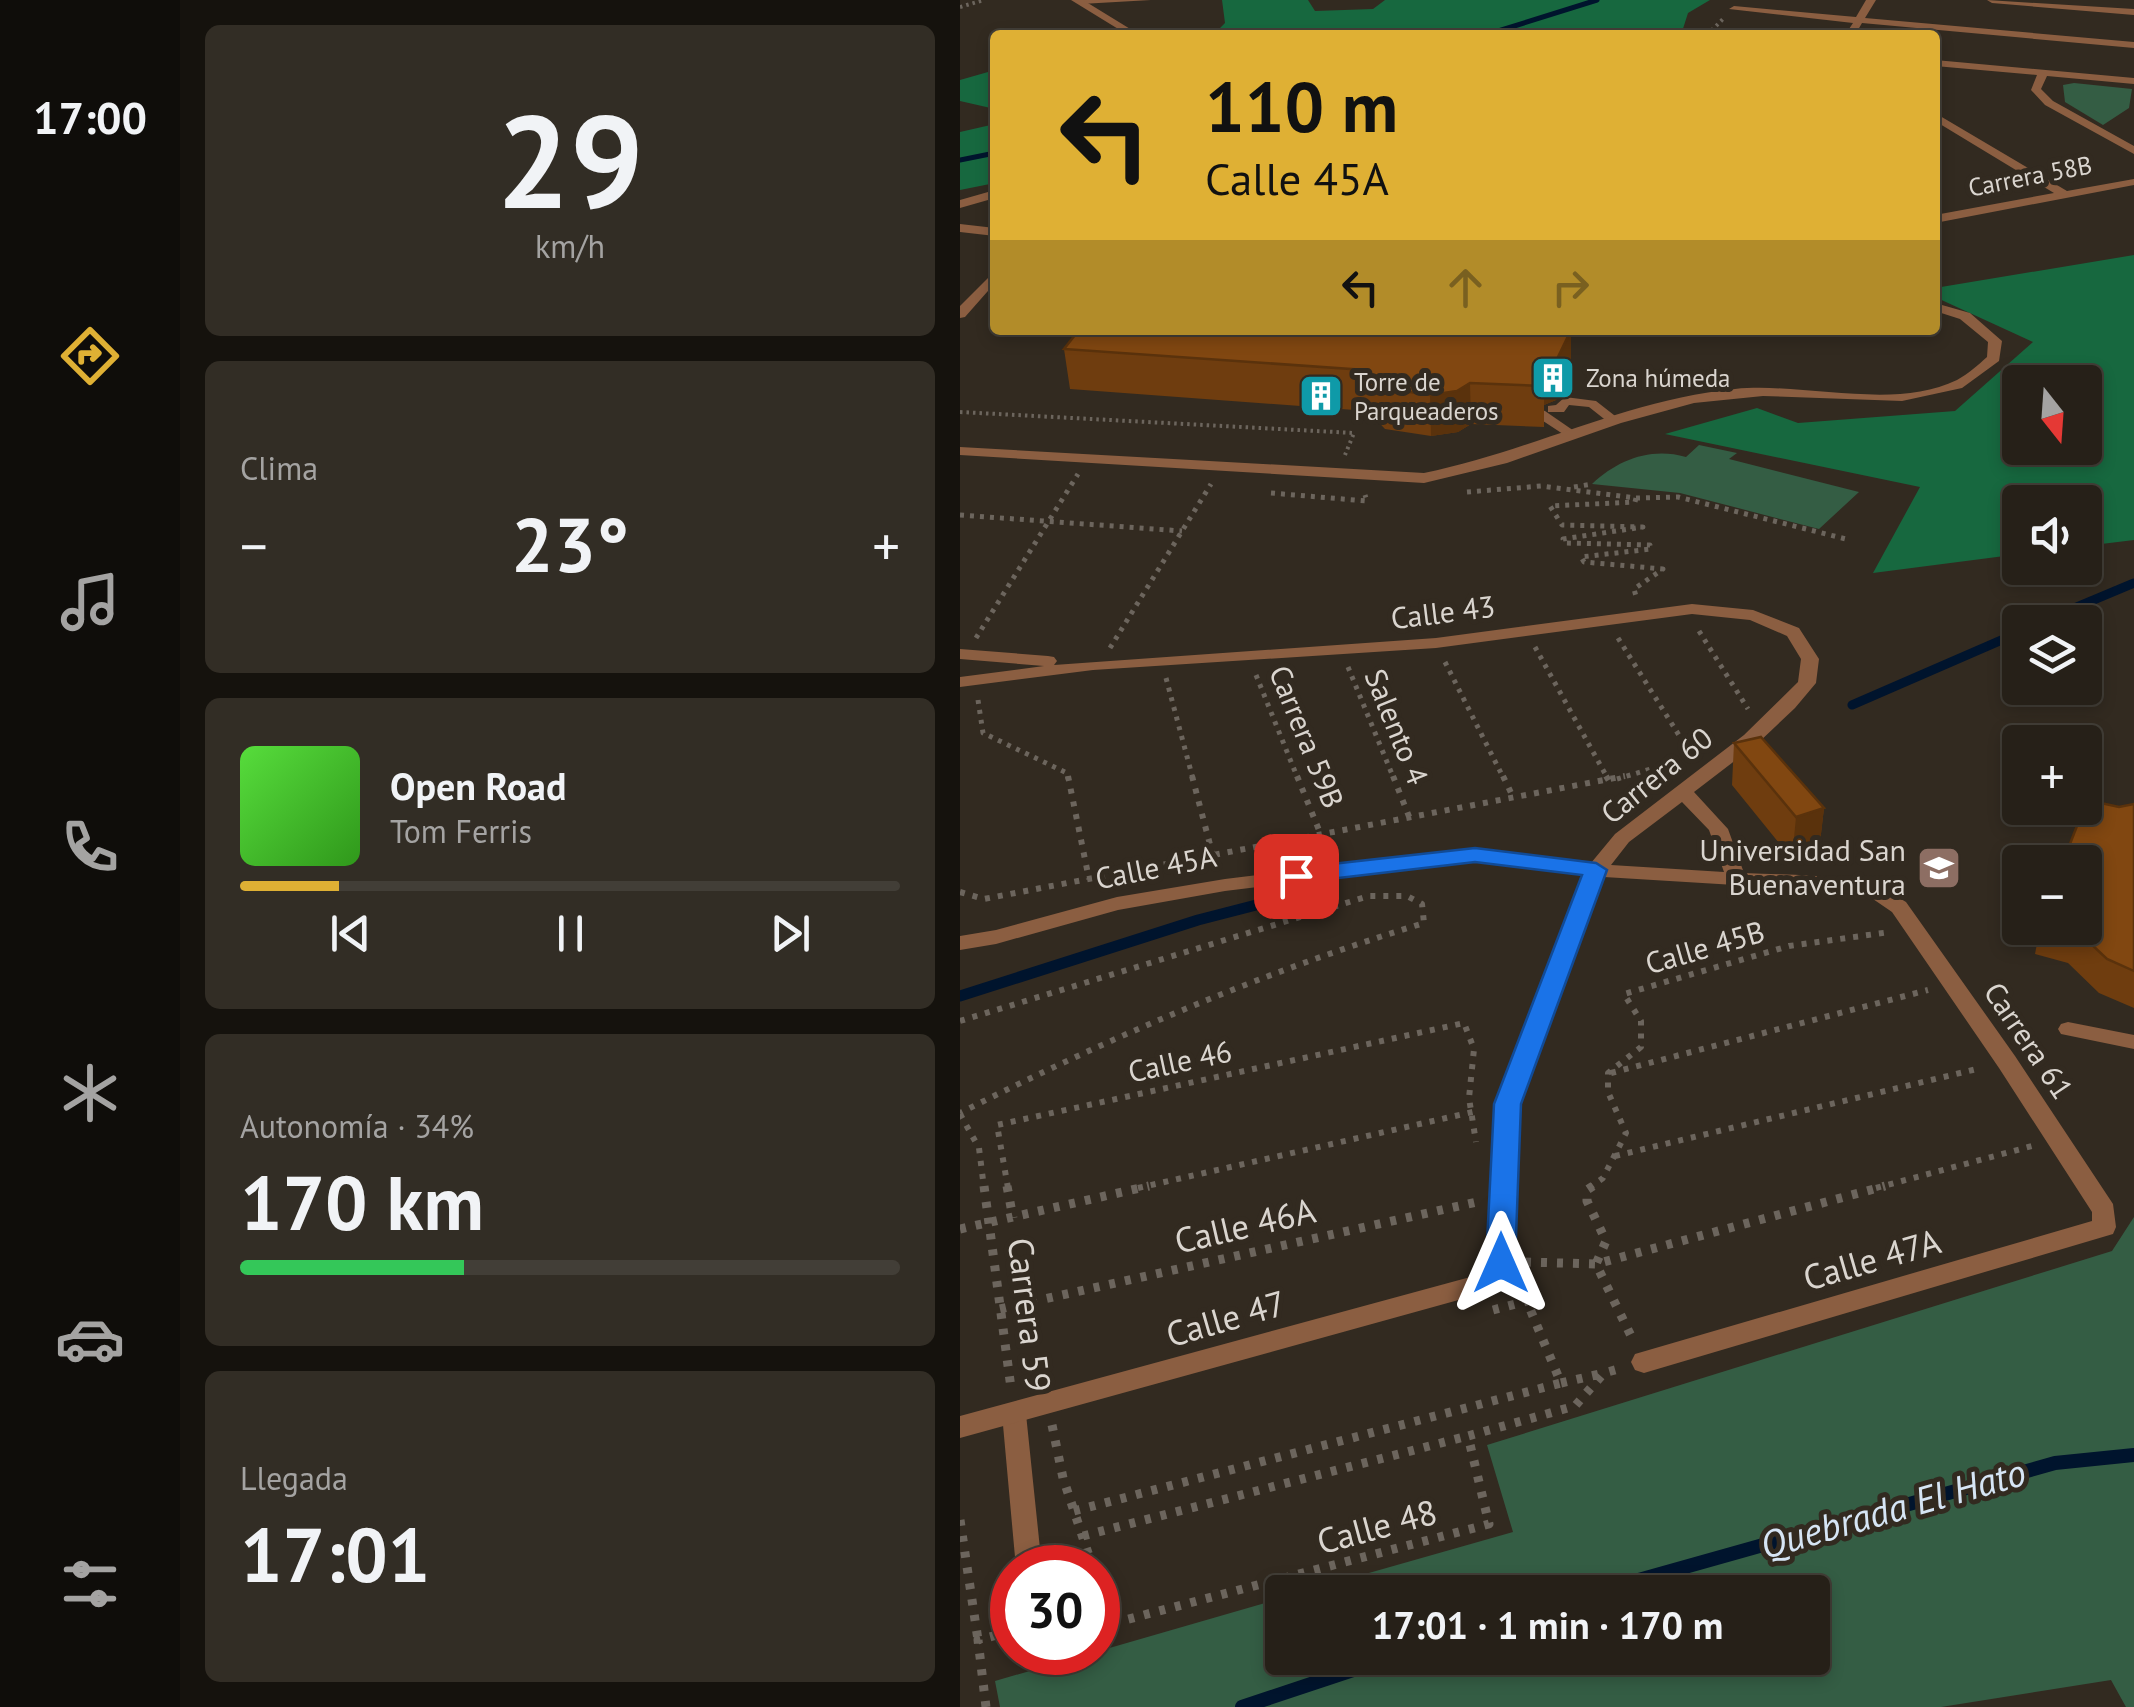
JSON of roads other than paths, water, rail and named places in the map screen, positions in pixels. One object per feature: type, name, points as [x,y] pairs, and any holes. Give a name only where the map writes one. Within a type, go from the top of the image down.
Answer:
[{"type":"street","points":[[1854,30],[1871,0]]},
{"type":"street","points":[[1992,0],[2134,12]]},
{"type":"street","points":[[1078,1],[1126,30]]},
{"type":"street","points":[[1734,9],[2134,45]]},
{"type":"street","points":[[1940,62],[2134,80]]},
{"type":"street","points":[[2044,72],[2036,90],[2049,103],[2134,151]]},
{"type":"street","points":[[1940,119],[2065,195]]},
{"type":"street","name":"Carrera 58B","points":[[1941,218],[2134,182]]},
{"type":"street","points":[[990,195],[960,204],[965,228],[990,231]]},
{"type":"street","points":[[960,314],[990,281]]},
{"type":"street","points":[[960,451],[1424,478],[1464,472],[1613,419],[1736,393],[1881,398],[1960,384],[1994,358],[1995,341],[1965,316],[1940,308]]},
{"type":"street","name":"Calle 43","points":[[967,681],[1093,665],[1436,643],[1685,610],[1753,615],[1792,632],[1810,658],[1806,684],[1751,739]]},
{"type":"street","points":[[960,654],[1093,665]]},
{"type":"street","name":"Carrera 60","points":[[1501,1263],[1508,1104],[1596,870],[1622,838],[1751,739]]},
{"type":"street","points":[[1681,792],[1719,826],[1731,851],[1735,878]]},
{"type":"street","name":"Calle 45A","points":[[960,942],[996,938],[1117,904],[1331,871],[1475,855],[1596,870],[1852,886],[1880,894],[1899,907]]},
{"type":"street","name":"Carrera 61","points":[[1899,907],[2007,1062],[2104,1212]]},
{"type":"street","name":"Calle 47A","points":[[1644,1362],[2095,1233],[2104,1227],[2104,1212]]},
{"type":"street","name":"Calle 47","points":[[960,1427],[1482,1284],[1501,1263]]},
{"type":"lane","points":[[1078,1],[1148,0]]},
{"type":"lane","points":[[1571,433],[1546,411],[1560,409],[1565,401],[1592,404],[1613,419]]},
{"type":"lane","points":[[2068,1029],[2134,1042]]},
{"type":"lane","points":[[1014,1414],[1027,1545]]},
{"type":"waterway","points":[[1501,30],[1597,0]]},
{"type":"waterway","points":[[960,160],[990,154]]},
{"type":"waterway","points":[[2082,605],[2134,583]]},
{"type":"waterway","points":[[1852,705],[2002,640]]},
{"type":"waterway","points":[[960,996],[1198,920],[1264,903]]},
{"type":"waterway","name":"Quebrada El Hato","points":[[1656,1575],[2055,1463],[2134,1455]]},
{"type":"waterway","name":"Quebrada El Hato","points":[[1242,1707],[1338,1675]]},
{"type":"place","name":"Zona húmeda","points":[[1553,378]]},
{"type":"place","name":"Torre de Parqueaderos","points":[[1321,396]]},
{"type":"place","name":"Universidad San Buenaventura","points":[[1939,868]]}]
